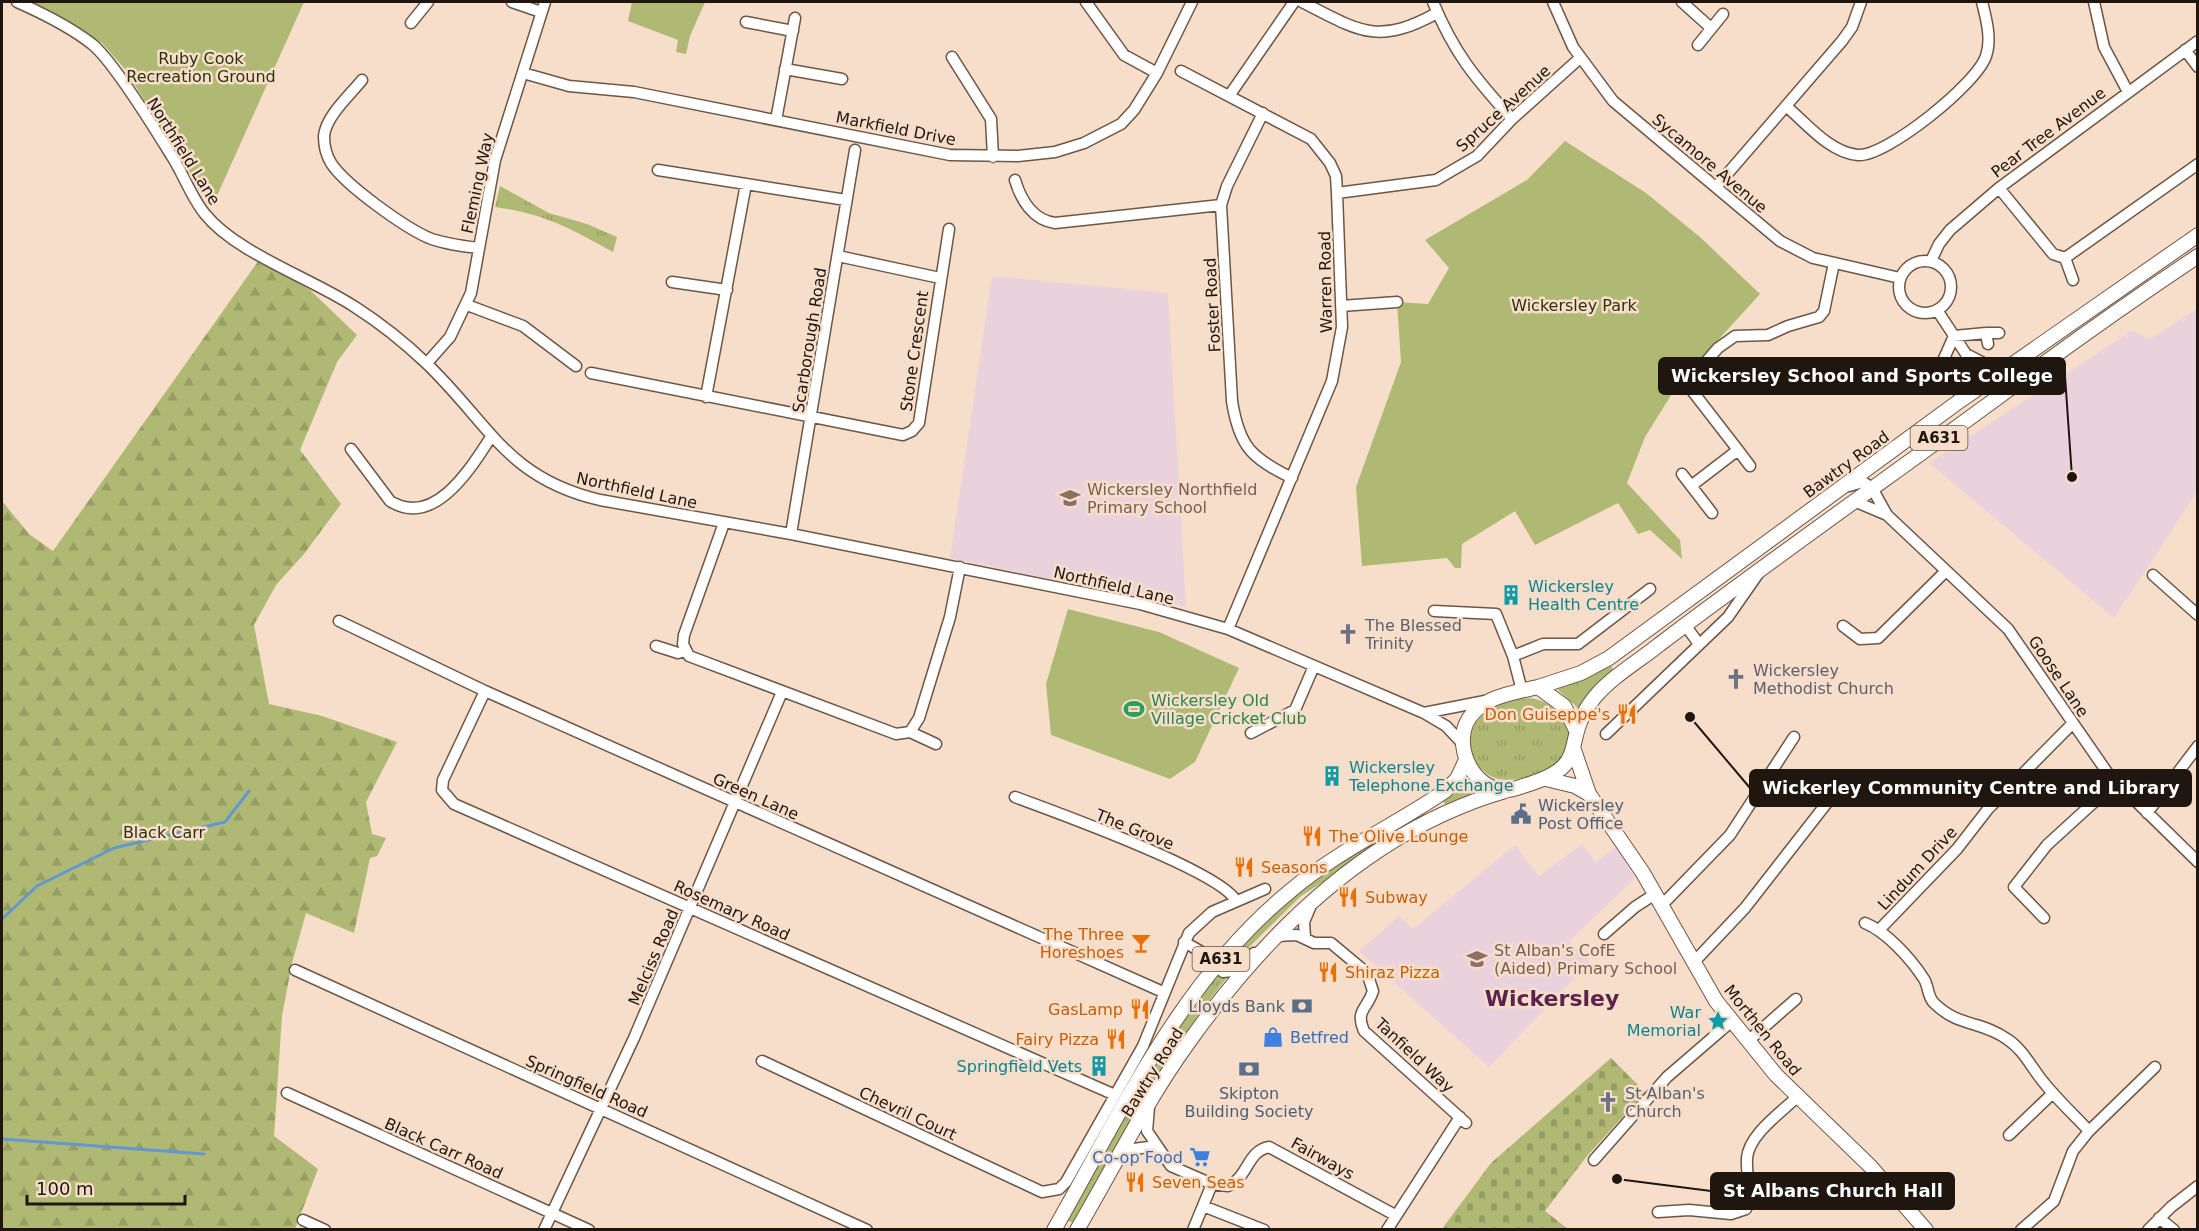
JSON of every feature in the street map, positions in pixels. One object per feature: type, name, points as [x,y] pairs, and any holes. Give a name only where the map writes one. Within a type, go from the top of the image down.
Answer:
[{"type":"main road","name":"Bawtry Road","points":[[1538,687],[1581,673],[1604,661],[1954,405],[2198,235]]},
{"type":"main road","name":"Bawtry Road","points":[[1575,728],[1600,692],[1685,625],[2088,329],[2198,256]]},
{"type":"main road","name":"A631","points":[[1466,760],[1463,744],[1467,722],[1480,706],[1491,700],[1538,687]]},
{"type":"main road","points":[[1538,687],[1564,706],[1575,728],[1574,750]]},
{"type":"main road","name":"A631","points":[[1505,791],[1546,779],[1561,770],[1574,750]]},
{"type":"main road","name":"Morthen Road","points":[[1574,750],[1589,794],[1658,900],[1731,1021],[1798,1096],[1870,1166],[1926,1230]]},
{"type":"main road","name":"Bawtry Road","points":[[1054,1230],[1161,1040],[1182,1008],[1229,950],[1271,907],[1313,873],[1445,790],[1457,779],[1466,760]]},
{"type":"main road","points":[[1466,760],[1481,780],[1505,791]]},
{"type":"main road","points":[[1546,779],[1575,786],[1589,794]]},
{"type":"main road","name":"Bawtry Road","points":[[1077,1230],[1186,1046],[1271,939],[1312,902],[1398,838],[1456,808],[1505,791]]},
{"type":"street","name":"Northfield Lane","points":[[17,2],[70,29],[94,45],[171,155],[203,212],[212,222],[250,249],[354,306],[427,363],[491,437],[532,473],[549,484],[575,495],[791,534],[1109,597],[1228,629],[1424,713],[1446,726],[1463,744]]},
{"type":"street","points":[[411,23],[428,2]]},
{"type":"street","points":[[512,2],[543,7]]},
{"type":"street","points":[[1086,2],[1124,55],[1157,73]]},
{"type":"street","name":"Markfield Drive","points":[[523,73],[569,86],[634,92],[950,155],[993,157],[1055,152],[1112,130],[1134,111],[1157,73],[1192,2]]},
{"type":"street","points":[[1229,96],[1294,2]]},
{"type":"street","points":[[1302,2],[1372,33],[1400,31],[1437,13]]},
{"type":"street","points":[[1432,2],[1470,73],[1512,118]]},
{"type":"street","name":"Sycamore Avenue","points":[[1553,2],[1564,30],[1580,58],[1613,101],[1780,241],[1813,258],[1900,278]]},
{"type":"street","points":[[1682,2],[1711,28]]},
{"type":"street","points":[[1716,187],[1842,41],[1855,19],[1861,2]]},
{"type":"street","points":[[1786,106],[1841,151],[1860,155],[1886,147],[1961,91],[1977,73],[1986,56],[1988,42],[1988,26],[1982,2]]},
{"type":"street","points":[[2094,2],[2104,47],[2128,92]]},
{"type":"street","name":"Fleming Way","points":[[427,363],[450,337],[467,304],[495,160],[543,7]]},
{"type":"street","points":[[1698,45],[1723,14]]},
{"type":"street","points":[[776,120],[795,18]]},
{"type":"street","points":[[746,22],[793,31]]},
{"type":"street","name":"Pear Tree Avenue","points":[[1931,261],[1939,244],[1950,230],[1999,188],[2198,41]]},
{"type":"street","points":[[2185,50],[2198,67]]},
{"type":"street","points":[[952,57],[991,119],[993,157]]},
{"type":"street","name":"Spruce Avenue","points":[[1338,193],[1436,180],[1477,156],[1512,118],[1580,58]]},
{"type":"street","points":[[785,69],[842,79]]},
{"type":"street","name":"Warren Road","points":[[1181,71],[1303,133],[1320,147],[1336,176],[1338,193],[1341,343],[1332,381],[1228,629]]},
{"type":"street","points":[[362,80],[329,121],[324,135],[329,161],[338,173],[408,226],[447,243],[479,248]]},
{"type":"street","name":"Foster Road","points":[[1263,113],[1227,186],[1221,205],[1232,401],[1236,428],[1243,443],[1259,460],[1292,478]]},
{"type":"street","name":"Scarborough Road","points":[[791,534],[855,150]]},
{"type":"street","points":[[2065,258],[2198,164]]},
{"type":"street","points":[[658,170],[846,200]]},
{"type":"street","points":[[1015,180],[1019,195],[1034,214],[1055,223],[1221,205]]},
{"type":"street","points":[[706,397],[746,184]]},
{"type":"street","points":[[1999,188],[2053,254],[2065,258]]},
{"type":"street","name":"Stone Crescent","points":[[591,373],[894,435],[912,432],[919,423],[949,229]]},
{"type":"street","name":"Stone Crescent","points":[[838,256],[940,278]]},
{"type":"street","points":[[2065,258],[2073,280]]},
{"type":"street","points":[[1931,261],[1940,265],[1950,280],[1949,298],[1937,310],[1926,313],[1913,310],[1901,295],[1900,278],[1912,265],[1931,261]]},
{"type":"street","points":[[1750,466],[1690,388],[1690,380],[1726,340],[1745,334],[1768,335],[1788,326],[1819,317],[1824,311],[1834,263]]},
{"type":"street","points":[[672,282],[727,290]]},
{"type":"street","points":[[1341,306],[1397,302]]},
{"type":"street","points":[[467,304],[523,326],[576,366]]},
{"type":"street","points":[[1937,310],[1966,354],[1970,378],[1954,405]]},
{"type":"street","points":[[1954,336],[1987,339],[1999,333]]},
{"type":"street","points":[[1937,375],[1947,366],[1954,336]]},
{"type":"street","points":[[1966,354],[1993,368],[2012,365]]},
{"type":"street","points":[[351,449],[390,501],[398,506],[409,508],[439,500],[447,494],[473,464],[491,437]]},
{"type":"street","points":[[1691,486],[1738,450]]},
{"type":"street","points":[[1682,474],[1712,513]]},
{"type":"street","points":[[1837,491],[1857,482],[1867,483],[1872,488]]},
{"type":"street","name":"Goose Lane","points":[[1872,488],[1887,515],[2008,629],[2116,782],[2198,862]]},
{"type":"street","name":"Goose Lane","points":[[1854,501],[1887,515]]},
{"type":"street","points":[[724,523],[684,635],[685,651],[695,660],[896,734],[910,732],[936,744]]},
{"type":"street","name":"Bawtry Road","points":[[1606,734],[1728,617],[1765,565]]},
{"type":"street","points":[[910,732],[919,718],[950,617],[960,567]]},
{"type":"street","points":[[1843,626],[1860,639],[1878,638],[1946,571]]},
{"type":"street","points":[[2153,575],[2198,615]]},
{"type":"street","points":[[1513,656],[1543,644],[1578,644],[1650,589]]},
{"type":"street","points":[[1434,611],[1496,614],[1513,656],[1522,691]]},
{"type":"street","name":"Green Lane","points":[[339,621],[485,691],[1163,992]]},
{"type":"street","points":[[1685,625],[1700,644]]},
{"type":"street","points":[[656,646],[678,653],[685,651]]},
{"type":"street","points":[[1251,733],[1295,710],[1314,666]]},
{"type":"street","name":"Rosemary Road","points":[[485,691],[446,772],[442,790],[454,804],[1115,1095]]},
{"type":"street","name":"Melciss Road","points":[[544,1230],[634,1038],[782,692]]},
{"type":"street","points":[[1424,713],[1491,700]]},
{"type":"street","name":"Lindum Drive","points":[[1880,929],[1957,849],[1988,809],[2073,723]]},
{"type":"street","points":[[1604,934],[1635,907],[1658,900],[1730,835],[1794,737]]},
{"type":"street","points":[[2147,813],[2198,746]]},
{"type":"street","points":[[2044,918],[2014,887],[2047,845],[2116,782]]},
{"type":"street","points":[[1694,962],[1745,908],[1837,790]]},
{"type":"street","name":"The Grove","points":[[1015,797],[1164,855],[1228,890],[1236,900]]},
{"type":"street","name":"Bawtry Road","points":[[1042,1192],[1059,1189],[1066,1182],[1158,1014],[1163,992],[1184,942],[1199,923],[1212,912],[1265,889]]},
{"type":"street","points":[[1305,937],[1304,922],[1312,902]]},
{"type":"street","name":"Lindum Drive","points":[[1865,924],[1880,929],[1926,982],[1927,993],[1933,1002],[1955,1020],[1981,1026],[2009,1040],[2027,1058],[2053,1093],[2089,1131]]},
{"type":"street","name":"Tanfield Way","points":[[1271,939],[1290,934],[1305,937],[1314,943],[1331,943],[1367,973],[1373,992],[1359,1018],[1364,1031],[1463,1120],[1395,1215]]},
{"type":"street","name":"Bawtry Road","points":[[1215,966],[1223,972],[1232,971],[1271,939]]},
{"type":"street","points":[[1184,942],[1200,951],[1215,966]]},
{"type":"street","points":[[1200,951],[1229,950]]},
{"type":"street","name":"Springfield Road","points":[[295,970],[867,1230]]},
{"type":"street","points":[[1748,1041],[1796,999]]},
{"type":"street","points":[[1594,1160],[1667,1077],[1731,1021]]},
{"type":"street","name":"Chevril Court","points":[[762,1061],[1042,1192]]},
{"type":"street","points":[[2021,1230],[2054,1201],[2073,1151],[2089,1131],[2155,1067]]},
{"type":"street","name":"Black Carr Road","points":[[287,1093],[589,1230]]},
{"type":"street","points":[[2009,1136],[2053,1093]]},
{"type":"street","points":[[1658,1212],[1689,1210],[1731,1214],[1746,1209],[1751,1189],[1749,1149],[1766,1127],[1798,1096]]},
{"type":"street","points":[[1149,1106],[1147,1131],[1171,1166],[1212,1184],[1192,1230]]},
{"type":"street","points":[[1117,1161],[1134,1149],[1156,1146]]},
{"type":"street","name":"Fairways","points":[[1212,1184],[1223,1186],[1235,1183],[1255,1153],[1269,1148],[1395,1215]]},
{"type":"street","points":[[2148,1230],[2198,1186]]},
{"type":"street","points":[[1203,1206],[1264,1230]]},
{"type":"street","points":[[1387,1230],[1395,1215]]},
{"type":"street","points":[[2159,1218],[2174,1230]]},
{"type":"street","points":[[303,1220],[313,1227],[325,1230]]},
{"type":"shaded area","name":"Wickersley Northfield Primary School","points":[[992,276],[1168,293],[1186,607],[950,558]]},
{"type":"shaded area","points":[[2197,309],[2197,492],[2114,618],[1929,463],[2133,330],[2148,340]]},
{"type":"shaded area","name":"St Alban's CofE (Aided) Primary School","points":[[1582,844],[1596,862],[1616,847],[1635,878],[1569,942],[1590,962],[1489,1067],[1359,951],[1399,916],[1413,929],[1515,845],[1539,876]]},
{"type":"green space","name":"Ruby Cook Recreation Ground","points":[[33,2],[304,2],[212,207],[124,68],[102,43]]},
{"type":"green space","points":[[632,2],[705,2],[690,36],[686,54],[676,52],[678,40],[628,21]]},
{"type":"green space","name":"Wickersley Park","points":[[1565,141],[1646,193],[1700,237],[1760,294],[1678,384],[1645,437],[1627,483],[1680,540],[1682,559],[1650,530],[1638,534],[1618,503],[1535,545],[1515,511],[1462,544],[1461,568],[1455,568],[1447,558],[1362,566],[1356,487],[1401,362],[1397,302],[1428,304],[1449,268],[1425,240],[1527,180]]},
{"type":"green space","points":[[500,186],[549,213],[587,224],[617,237],[613,252],[543,218],[495,207]]},
{"type":"green space","name":"Black Carr","points":[[259,260],[310,290],[357,335],[337,362],[300,450],[341,504],[304,554],[276,585],[254,625],[269,704],[322,716],[397,742],[366,802],[372,834],[386,838],[377,856],[370,858],[354,933],[306,913],[292,963],[282,1016],[274,1136],[318,1169],[295,1229],[2,1229],[2,501],[29,534],[53,551]]},
{"type":"green space","name":"Wickersley Old Village Cricket Club","points":[[1068,609],[1159,632],[1239,668],[1195,762],[1170,779],[1051,735],[1046,684]]},
{"type":"green space","points":[[1610,664],[1615,672],[1579,709],[1558,690],[1559,687],[1589,676]]},
{"type":"green space","points":[[1530,698],[1541,701],[1560,714],[1569,734],[1569,745],[1565,755],[1552,768],[1533,776],[1510,780],[1490,776],[1479,767],[1471,750],[1470,740],[1476,723],[1482,715],[1494,707],[1509,701]]},
{"type":"green space","points":[[1465,776],[1482,789],[1481,793],[1446,806],[1442,799]]},
{"type":"green space","points":[[1423,810],[1426,816],[1301,896],[1236,960],[1228,964],[1265,919],[1327,869]]},
{"type":"green space","points":[[1215,974],[1229,975],[1165,1064],[1073,1223],[1066,1219],[1156,1059]]},
{"type":"green space","points":[[1611,1058],[1645,1092],[1587,1156],[1545,1211],[1568,1229],[1442,1229],[1491,1163]]},
{"type":"waterway","points":[[2,919],[37,886],[114,848],[225,822],[249,791]]},
{"type":"waterway","points":[[2,1139],[204,1154]]},
{"type":"place","name":"Wickersley School and Sports College","points":[[2072,477]]},
{"type":"place","name":"Wickersley Northfield Primary School","points":[[1070,498]]},
{"type":"place","name":"Wickersley Health Centre","points":[[1511,595]]},
{"type":"place","name":"The Blessed Trinity","points":[[1348,634]]},
{"type":"place","name":"Wickersley Methodist Church","points":[[1736,679]]},
{"type":"place","name":"Wickersley Old Village Cricket Club","points":[[1134,709]]},
{"type":"place","name":"Don Guiseppe's","points":[[1627,714]]},
{"type":"place","name":"Wickerley Community Centre and Library","points":[[1690,717]]},
{"type":"place","name":"Wickersley Telephone Exchange","points":[[1332,776]]},
{"type":"place","name":"Wickersley Post Office","points":[[1521,814]]},
{"type":"place","name":"The Olive Lounge","points":[[1312,836]]},
{"type":"place","name":"Seasons","points":[[1244,867]]},
{"type":"place","name":"Subway","points":[[1348,897]]},
{"type":"place","name":"The Three Horeshoes","points":[[1141,943]]},
{"type":"place","name":"St Alban's CofE (Aided) Primary School","points":[[1477,959]]},
{"type":"place","name":"Shiraz Pizza","points":[[1328,972]]},
{"type":"place","name":"Lloyds Bank","points":[[1302,1006]]},
{"type":"place","name":"GasLamp","points":[[1140,1009]]},
{"type":"place","name":"War Memorial","points":[[1718,1021]]},
{"type":"place","name":"Betfred","points":[[1273,1037]]},
{"type":"place","name":"Fairy Pizza","points":[[1116,1039]]},
{"type":"place","name":"Springfield Vets","points":[[1099,1066]]},
{"type":"place","name":"Skipton Building Society","points":[[1249,1069]]},
{"type":"place","name":"St Alban's Church","points":[[1608,1102]]},
{"type":"place","name":"Co-op Food","points":[[1200,1157]]},
{"type":"place","name":"St Albans Church Hall","points":[[1617,1179]]},
{"type":"place","name":"Seven Seas","points":[[1135,1182]]},
{"type":"district","name":"Wickersley","points":[[1552,998]]}]
